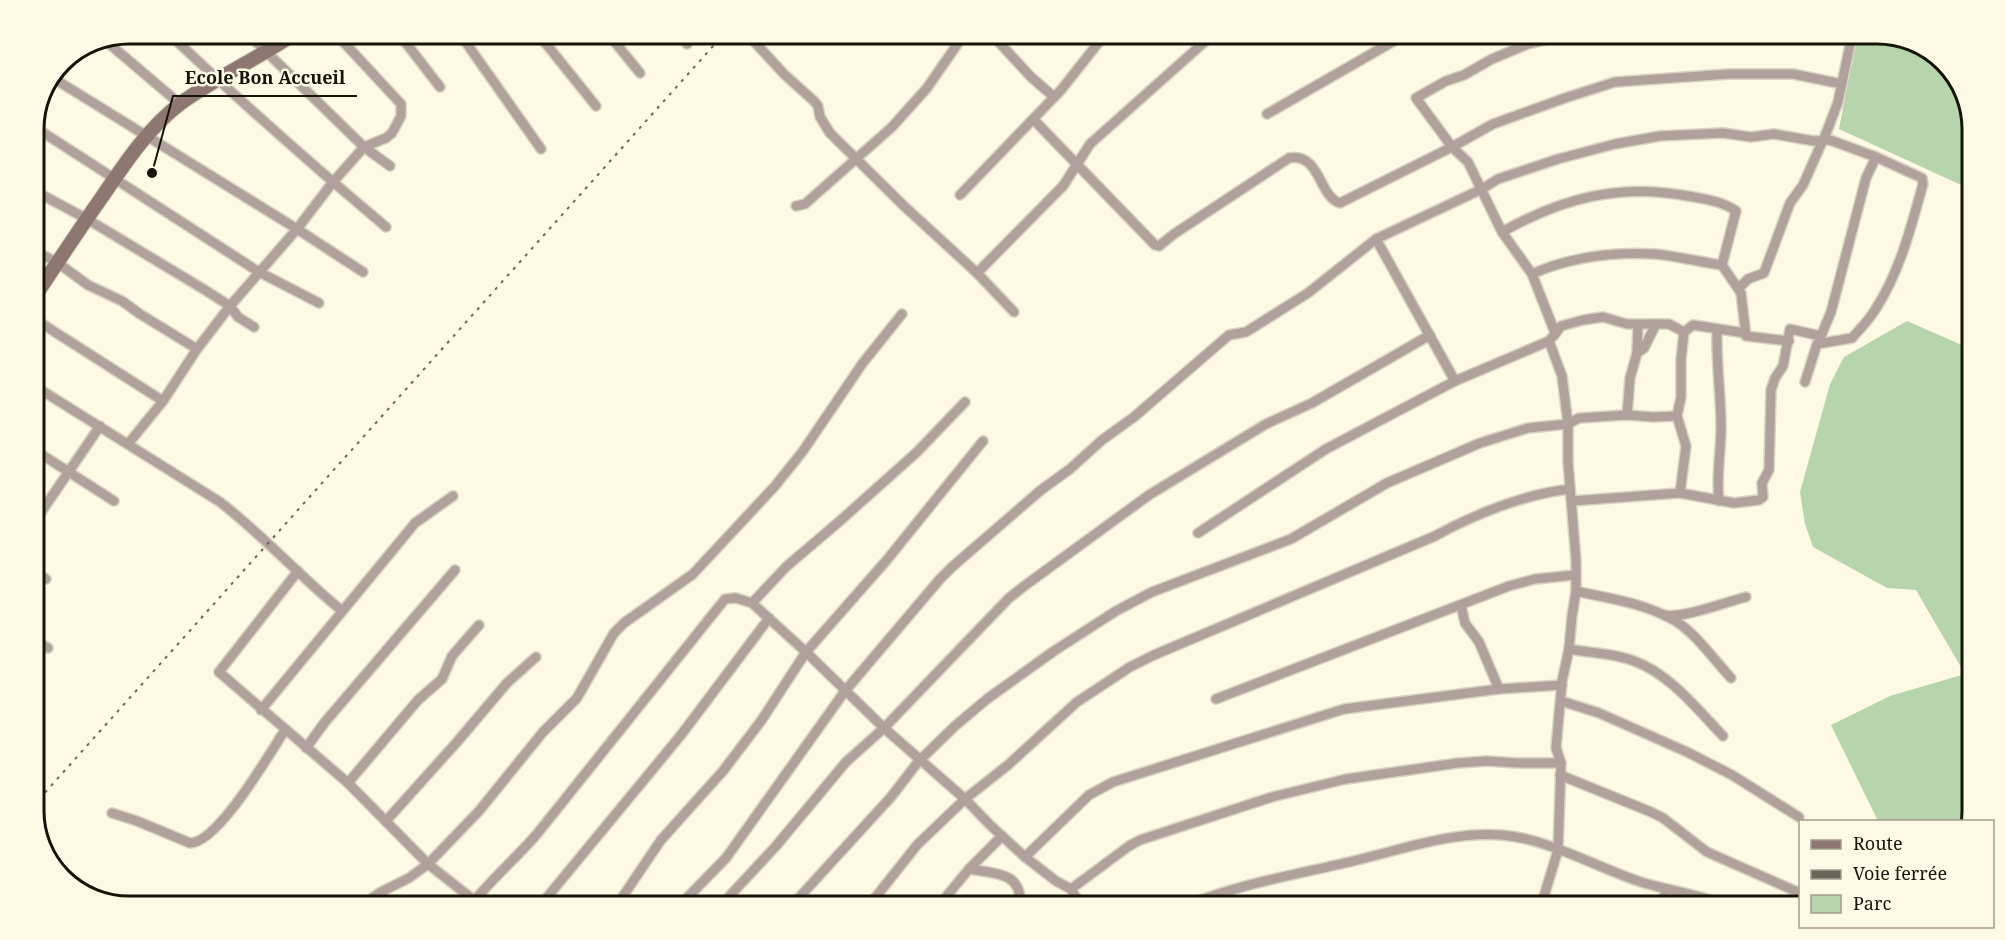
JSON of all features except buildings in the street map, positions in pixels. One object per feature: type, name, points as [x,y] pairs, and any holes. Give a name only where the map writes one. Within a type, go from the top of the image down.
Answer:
[{"type":"street","points":[[180,44],[333,182],[387,227]]},
{"type":"street","points":[[259,44],[364,147],[390,166]]},
{"type":"street","points":[[44,283],[146,135],[180,104],[217,79],[279,44]]},
{"type":"street","points":[[128,444],[163,401],[197,349],[230,306],[297,229],[333,182],[364,147],[392,133],[401,116],[401,104],[345,44]]},
{"type":"street","points":[[407,44],[440,87]]},
{"type":"street","points":[[467,44],[541,149]]},
{"type":"street","points":[[546,44],[596,106]]},
{"type":"street","points":[[616,44],[640,73]]},
{"type":"street","points":[[756,44],[785,75],[814,101],[830,133],[904,206],[977,273],[1014,312]]},
{"type":"street","points":[[796,206],[805,204],[892,126],[927,88],[957,44]]},
{"type":"street","points":[[1007,44],[1026,72],[1054,97]]},
{"type":"street","points":[[960,195],[1034,120],[1097,44]]},
{"type":"street","points":[[977,273],[1064,186],[1090,144],[1203,44]]},
{"type":"street","points":[[1268,114],[1389,44]]},
{"type":"street","points":[[1528,44],[1416,96],[1416,99],[1452,147],[1468,162],[1502,232],[1532,274],[1562,375],[1568,424],[1576,591],[1562,686],[1556,748],[1561,763],[1558,850],[1544,896]]},
{"type":"street","points":[[1739,288],[1748,279],[1764,273],[1790,203],[1803,185],[1824,140],[1838,102],[1850,44]]},
{"type":"street","points":[[111,46],[180,104]]},
{"type":"street","points":[[1034,120],[1155,245],[1159,246],[1289,158],[1300,158],[1311,165],[1333,200],[1340,203],[1493,124],[1615,82],[1729,74],[1793,74],[1842,84]]},
{"type":"street","points":[[58,81],[363,272]]},
{"type":"street","points":[[44,133],[259,272],[319,303]]},
{"type":"street","points":[[689,896],[726,858],[845,691],[940,579],[1041,490],[1134,417],[1229,335],[1246,332],[1308,293],[1376,239],[1482,189],[1498,179],[1558,159],[1615,144],[1660,136],[1723,134],[1756,137],[1774,134],[1814,141],[1830,140],[1876,157],[1922,178],[1905,247],[1891,282],[1875,310],[1852,339],[1819,340],[1790,329],[1783,366],[1771,390],[1769,470],[1761,483],[1762,496],[1759,500],[1734,503],[1680,493],[1572,501]]},
{"type":"street","points":[[1805,382],[1831,312],[1836,285],[1866,178],[1876,157]]},
{"type":"street","points":[[1502,232],[1522,221],[1567,203],[1616,191],[1659,190],[1706,199],[1736,211],[1722,265]]},
{"type":"street","points":[[44,196],[87,219],[230,306],[238,317],[254,327]]},
{"type":"street","points":[[1376,239],[1455,381]]},
{"type":"street","points":[[1532,274],[1549,266],[1582,258],[1627,255],[1655,254],[1722,265],[1739,288],[1745,333]]},
{"type":"street","points":[[44,256],[88,285],[122,301],[197,349]]},
{"type":"street","points":[[375,896],[410,878],[428,864],[479,810],[543,732],[577,698],[614,633],[624,623],[693,574],[783,478],[862,364],[902,314]]},
{"type":"street","points":[[1198,533],[1326,449],[1455,381],[1552,338],[1561,326],[1603,317],[1627,324],[1669,324],[1684,332]]},
{"type":"street","points":[[1637,353],[1644,348],[1656,324]]},
{"type":"street","points":[[44,325],[163,401]]},
{"type":"street","points":[[1628,415],[1630,378],[1637,353],[1638,325]]},
{"type":"street","points":[[1680,493],[1686,446],[1677,416],[1681,397],[1684,332],[1693,325],[1745,333],[1746,336],[1789,340]]},
{"type":"street","points":[[1717,330],[1716,364],[1721,426],[1717,480],[1719,501]]},
{"type":"street","points":[[730,896],[777,846],[846,762],[884,728],[1009,598],[1149,495],[1266,424],[1323,396],[1430,334]]},
{"type":"street","points":[[44,392],[220,502],[341,610]]},
{"type":"street","points":[[752,603],[787,566],[917,452],[965,402]]},
{"type":"street","points":[[801,896],[891,797],[921,759],[987,699],[1054,651],[1116,611],[1205,570],[1291,539],[1387,483],[1480,443],[1528,428],[1568,424],[1579,418],[1628,415],[1677,416]]},
{"type":"street","points":[[44,505],[100,426]]},
{"type":"street","points":[[623,896],[661,840],[723,771],[761,722],[806,652],[886,561],[983,441]]},
{"type":"street","points":[[44,457],[114,501]]},
{"type":"street","points":[[877,896],[917,845],[965,799],[1008,765],[1077,702],[1146,659],[1436,536],[1465,520],[1545,492],[1570,489]]},
{"type":"street","points":[[261,710],[341,610],[415,523],[453,496]]},
{"type":"street","points":[[306,748],[325,722],[455,570]]},
{"type":"street","points":[[298,571],[219,672],[348,783],[428,864],[469,896]]},
{"type":"street","points":[[1216,699],[1523,581],[1575,576]]},
{"type":"street","points":[[1576,591],[1631,602],[1667,616],[1688,613],[1746,597]]},
{"type":"street","points":[[479,896],[537,834],[725,599],[736,598],[752,603],[1025,857],[1056,881],[1071,889],[1075,896]]},
{"type":"street","points":[[1461,605],[1466,622],[1479,642],[1499,689]]},
{"type":"street","points":[[1653,611],[1678,623],[1693,635],[1731,678]]},
{"type":"street","points":[[549,896],[681,735],[769,618]]},
{"type":"street","points":[[348,783],[418,700],[442,679],[453,656],[479,625]]},
{"type":"street","points":[[44,646],[48,648]]},
{"type":"street","points":[[1569,649],[1633,661],[1649,669],[1678,689],[1723,736]]},
{"type":"street","points":[[386,821],[507,683],[536,657]]},
{"type":"street","points":[[1025,857],[1083,800],[1113,782],[1344,710],[1499,689],[1562,686]]},
{"type":"street","points":[[1561,701],[1599,713],[1687,752],[1732,775],[1799,817]]},
{"type":"street","points":[[112,813],[190,843],[196,843],[210,832],[247,790],[285,730]]},
{"type":"street","points":[[1071,889],[1140,840],[1272,797],[1346,779],[1458,763],[1486,761],[1561,763]]},
{"type":"street","points":[[1560,775],[1657,815],[1707,852],[1799,893]]},
{"type":"street","points":[[1212,896],[1228,890],[1357,861],[1393,850],[1479,835],[1502,835],[1526,839],[1643,883],[1696,896]]},
{"type":"street","points":[[947,896],[969,869],[1002,836]]},
{"type":"street","points":[[969,869],[1008,877],[1016,882],[1020,896]]},
{"type":"street","points":[[1664,896],[1667,889]]},
{"type":"green space","points":[[1855,44],[1894,45],[1910,50],[1938,68],[1956,96],[1962,123],[1962,185],[1839,129]]},
{"type":"green space","points":[[1907,321],[1962,345],[1962,669],[1916,590],[1887,588],[1813,547],[1805,524],[1800,492],[1830,384],[1844,357]]},
{"type":"green space","points":[[1962,675],[1961,820],[1878,820],[1831,725],[1890,696]]},
{"type":"railway","points":[[44,794],[715,44]]},
{"type":"place","name":"Ecole Bon Accueil","points":[[152,173]]}]
